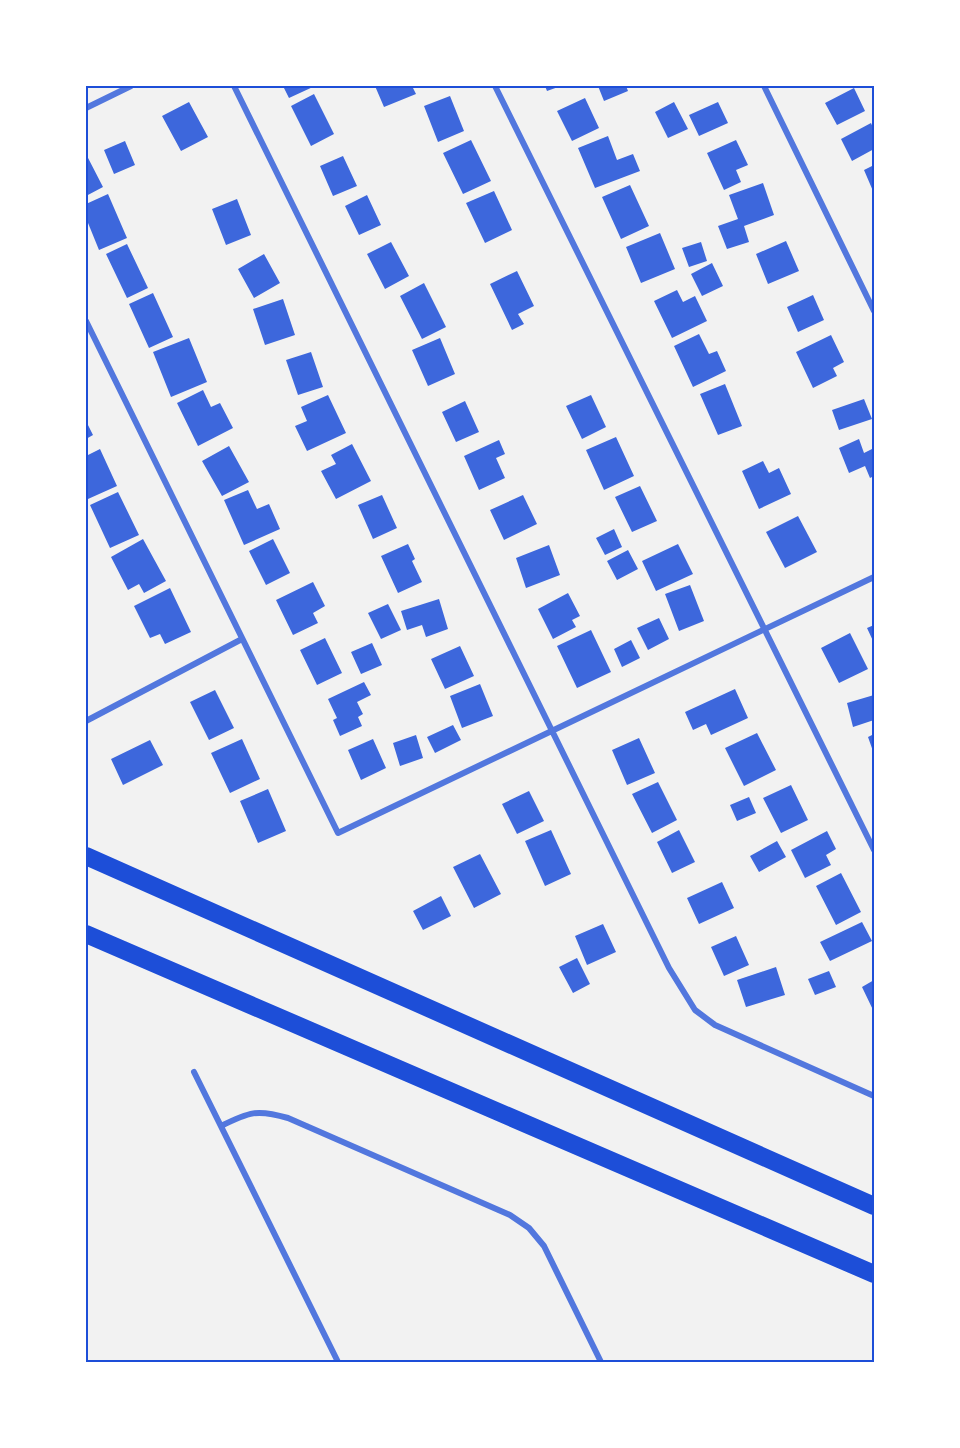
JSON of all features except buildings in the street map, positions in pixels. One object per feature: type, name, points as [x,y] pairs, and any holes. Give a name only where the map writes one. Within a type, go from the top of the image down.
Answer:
[{"type":"highway","points":[[86,856],[874,1206]]},
{"type":"highway","points":[[86,934],[874,1274]]},
{"type":"street","points":[[86,108],[131,86]]},
{"type":"street","points":[[234,86],[669,968],[695,1010],[715,1025],[874,1096]]},
{"type":"street","points":[[495,86],[874,850]]},
{"type":"street","points":[[764,86],[874,311]]},
{"type":"street","points":[[86,321],[338,833],[874,577]]},
{"type":"street","points":[[86,721],[242,639]]},
{"type":"street","points":[[194,1072],[338,1362]]},
{"type":"street","points":[[221,1126],[245,1114],[266,1111],[510,1215],[529,1228],[544,1246],[601,1362]]}]
